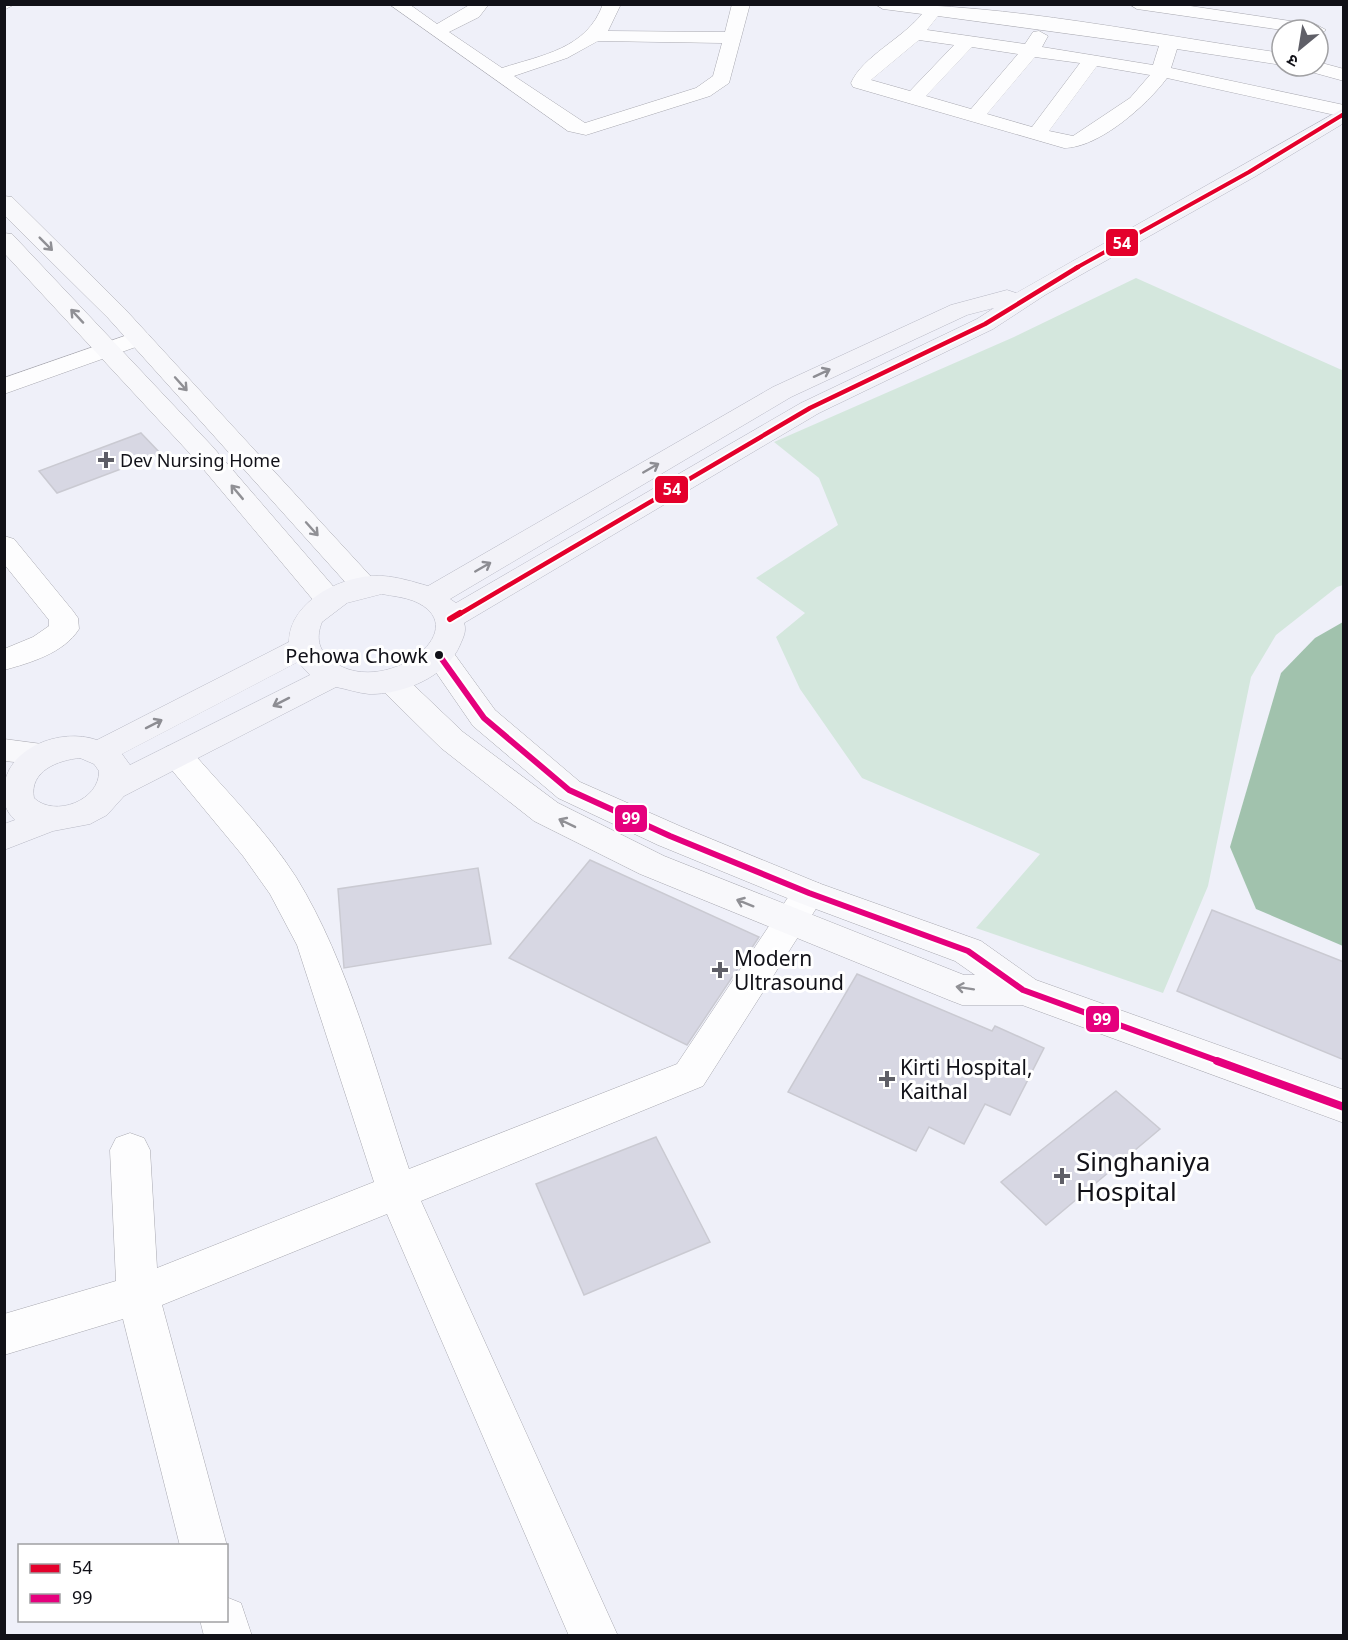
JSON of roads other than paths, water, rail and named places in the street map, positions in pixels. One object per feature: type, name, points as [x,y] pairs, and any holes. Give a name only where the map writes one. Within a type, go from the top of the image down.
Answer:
[{"type":"main road","points":[[441,608],[753,442],[810,408],[986,324],[1036,290],[1250,172],[1344,112]]},
{"type":"main road","points":[[4,202],[139,338],[364,587]]},
{"type":"main road","points":[[7,245],[108,349],[203,452],[329,600]]},
{"type":"main road","points":[[441,608],[724,426],[782,392],[959,310],[1036,290]]},
{"type":"main road","points":[[724,426],[753,442]]},
{"type":"main road","points":[[382,585],[411,587],[441,608],[453,629],[447,648],[429,666],[406,677],[373,683],[345,681],[320,670],[307,657],[302,635],[310,617],[329,600],[364,587],[382,585]]},
{"type":"main road","points":[[102,751],[305,646]]},
{"type":"main road","points":[[439,655],[484,718],[569,790],[670,836],[800,908],[962,990],[1023,990],[1344,1107]]},
{"type":"main road","points":[[115,787],[118,773],[113,760],[102,751],[83,747],[65,748],[46,754],[9,778],[17,806],[28,815],[47,820],[66,819],[87,812],[103,801],[115,787],[333,676]]},
{"type":"main road","points":[[390,680],[452,740],[546,812],[652,865],[800,908]]},
{"type":"main road","points":[[4,838],[47,820]]},
{"type":"street","points":[[397,4],[575,127],[586,129],[703,92],[723,80],[741,4]]},
{"type":"street","points":[[436,31],[473,14],[481,4]]},
{"type":"street","points":[[501,74],[574,48],[595,36],[607,20],[612,4]]},
{"type":"street","points":[[883,4],[934,10],[988,10],[1046,24],[1270,57]]},
{"type":"street","points":[[1137,4],[1270,23]]},
{"type":"street","points":[[934,10],[915,34],[859,79],[864,86],[1064,142],[1077,142],[1137,102],[1159,76],[1170,41]]},
{"type":"street","points":[[974,117],[1030,51],[1046,24]]},
{"type":"street","points":[[915,34],[1161,70],[1266,91],[1344,112]]},
{"type":"street","points":[[595,36],[733,38]]},
{"type":"street","points":[[913,99],[968,41]]},
{"type":"street","points":[[1037,134],[1092,60]]},
{"type":"street","points":[[4,387],[139,338]]},
{"type":"street","points":[[4,545],[63,618],[64,629],[56,638],[45,644],[4,660]]},
{"type":"street","points":[[177,755],[255,847],[283,885],[315,945],[397,1192],[594,1635]]},
{"type":"street","points":[[4,1335],[138,1295],[690,1075],[800,908]]},
{"type":"street","points":[[130,1150],[138,1295],[204,1544]]},
{"type":"place","name":"Dev Nursing Home","points":[[106,460]]},
{"type":"place","name":"Pehowa Chowk","points":[[439,655]]},
{"type":"place","name":"Modern Ultrasound","points":[[720,970]]},
{"type":"place","name":"Kirti Hospital, Kaithal","points":[[887,1079]]},
{"type":"place","name":"Singhaniya Hospital","points":[[1062,1176]]}]
